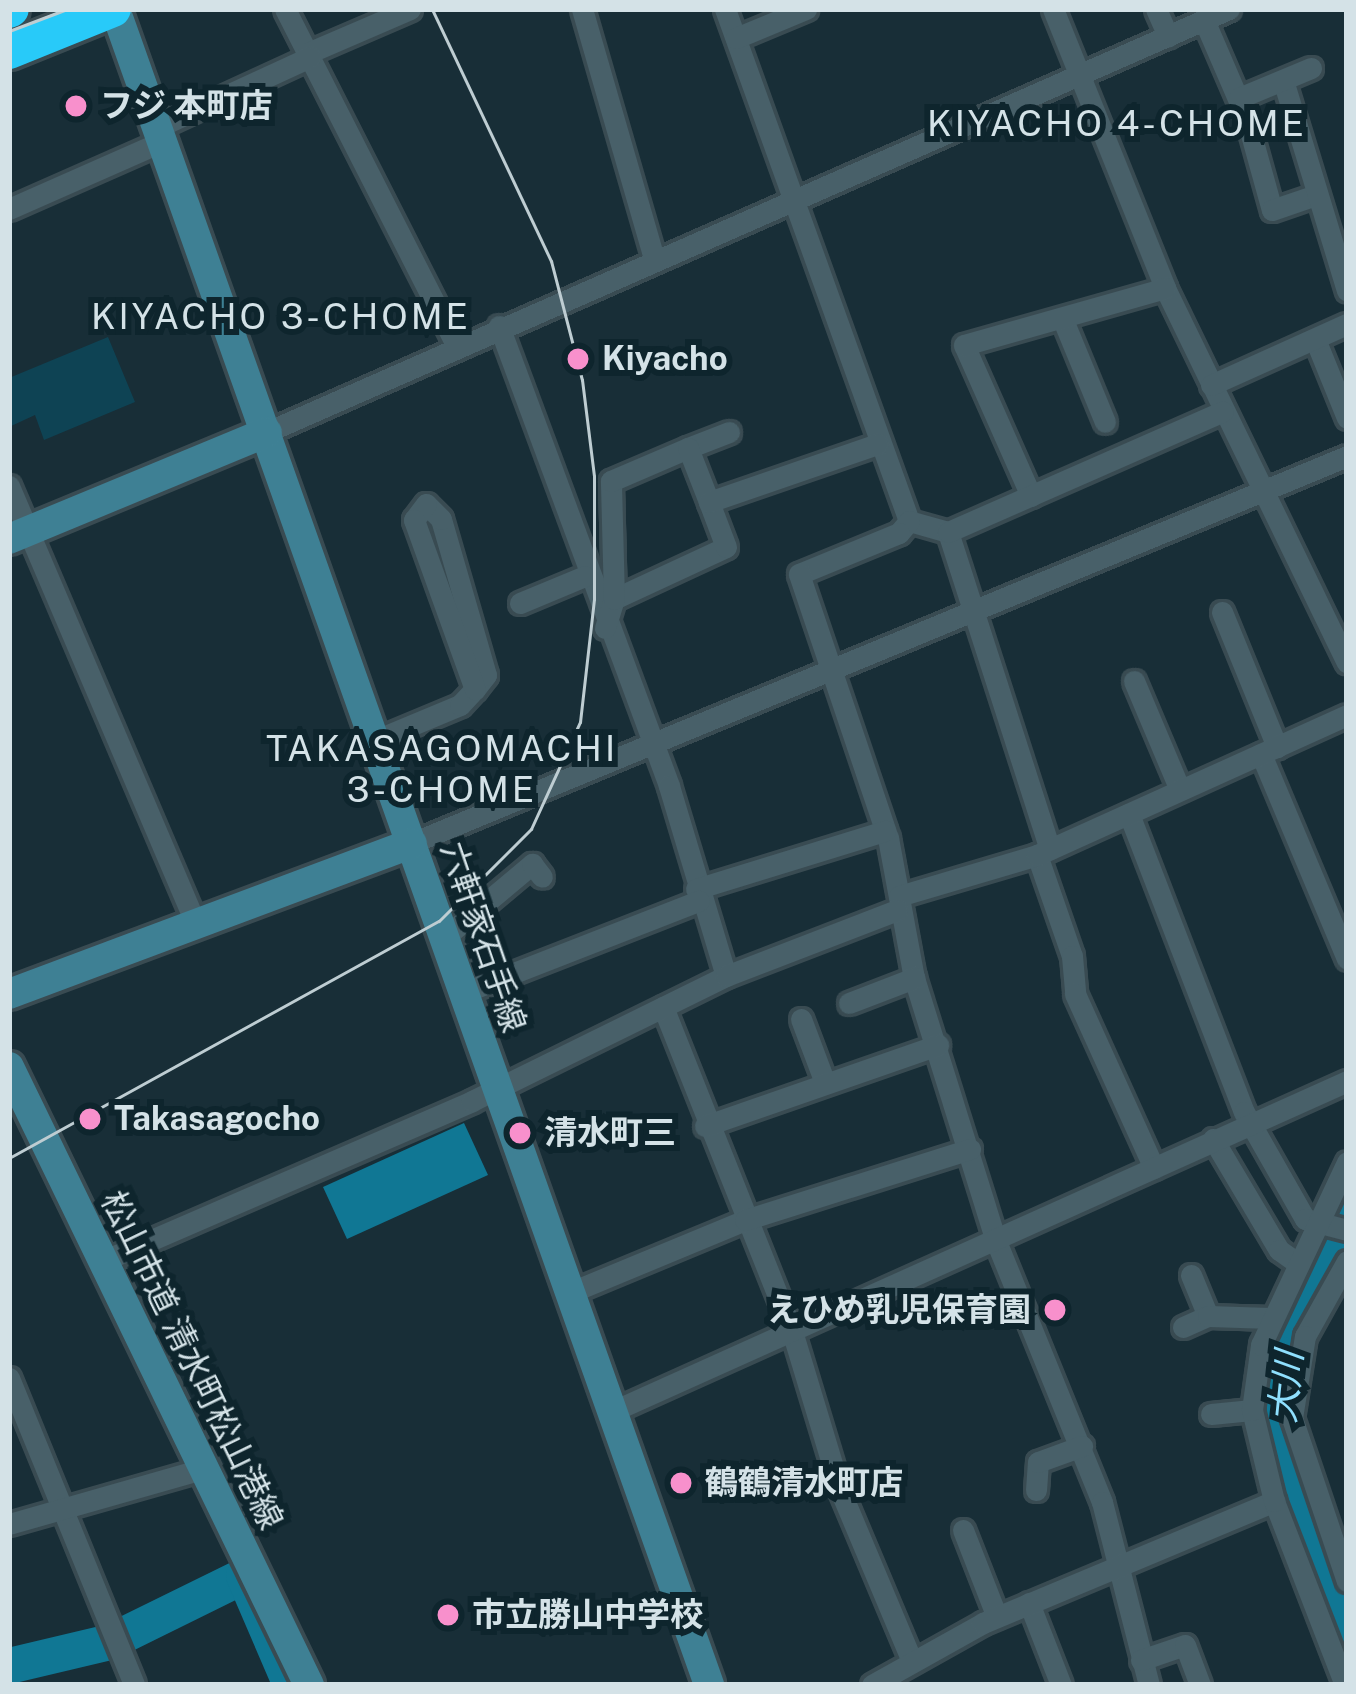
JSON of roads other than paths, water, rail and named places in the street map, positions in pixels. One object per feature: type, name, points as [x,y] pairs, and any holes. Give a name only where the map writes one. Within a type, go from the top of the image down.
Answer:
[{"type":"highway","points":[[9,51],[114,9]]},
{"type":"main road","name":"六軒家石手線","points":[[114,9],[709,1685]]},
{"type":"main road","points":[[19,535],[267,432]]},
{"type":"main road","points":[[9,994],[412,843]]},
{"type":"main road","name":"松山市道 清水町松山港線","points":[[9,1066],[309,1685]]},
{"type":"street","points":[[285,9],[456,345]]},
{"type":"street","points":[[9,209],[309,55],[410,9]]},
{"type":"street","points":[[582,9],[654,260]]},
{"type":"street","points":[[725,9],[797,198],[878,444],[909,521]]},
{"type":"street","points":[[736,38],[806,9]]},
{"type":"street","points":[[1053,9],[1166,288],[1347,662]]},
{"type":"street","points":[[1156,9],[1168,36]]},
{"type":"street","points":[[267,432],[499,326],[1229,9]]},
{"type":"street","points":[[1204,20],[1239,98],[1272,210],[1316,195]]},
{"type":"street","points":[[1239,98],[1311,68]]},
{"type":"street","points":[[1282,80],[1347,291]]},
{"type":"street","points":[[1030,496],[964,345],[1166,288]]},
{"type":"street","points":[[1063,320],[1105,422]]},
{"type":"street","points":[[1211,385],[1347,324]]},
{"type":"street","points":[[499,326],[585,576],[653,745],[726,976]]},
{"type":"street","points":[[1315,338],[1347,418]]},
{"type":"street","points":[[909,521],[948,532],[1223,411]]},
{"type":"street","points":[[605,628],[614,599],[611,481],[729,432]]},
{"type":"street","points":[[709,502],[878,444]]},
{"type":"street","points":[[614,599],[726,547],[688,448]]},
{"type":"street","points":[[412,843],[977,616],[1347,456]]},
{"type":"street","points":[[9,486],[19,535],[196,924]]},
{"type":"street","points":[[376,740],[460,705],[475,689],[487,675],[484,650],[441,520],[426,505],[414,520],[475,689]]},
{"type":"street","points":[[909,521],[899,533],[799,574],[886,832],[914,977],[996,1241],[1082,1446],[1149,1685]]},
{"type":"street","points":[[948,532],[977,616],[1044,852],[1072,956],[1076,994],[1154,1168]]},
{"type":"street","points":[[520,603],[585,576]]},
{"type":"street","points":[[1222,612],[1347,959]]},
{"type":"street","points":[[1134,681],[1180,790]]},
{"type":"street","points":[[103,1261],[497,1088],[726,976],[898,903],[1044,852],[1347,715]]},
{"type":"street","points":[[1129,814],[1167,928],[1250,1122],[1306,1219],[1332,1227]]},
{"type":"street","points":[[465,992],[698,896],[886,832]]},
{"type":"street","points":[[445,937],[532,864],[542,878]]},
{"type":"street","points":[[849,1003],[914,977]]},
{"type":"street","points":[[663,1007],[706,1126],[792,1331],[840,1490],[912,1660]]},
{"type":"street","points":[[801,1019],[826,1082]]},
{"type":"street","points":[[706,1126],[938,1045]]},
{"type":"street","points":[[611,1412],[1347,1081]]},
{"type":"street","points":[[1213,1139],[1279,1250],[1296,1262]]},
{"type":"street","points":[[569,1293],[745,1220],[970,1149]]},
{"type":"street","points":[[1338,1683],[1274,1501],[1252,1410],[1253,1376],[1271,1318],[1296,1262],[1332,1227],[1347,1162]]},
{"type":"street","points":[[1347,1261],[1305,1336],[1292,1418],[1347,1581]]},
{"type":"street","points":[[1191,1275],[1208,1316]]},
{"type":"street","points":[[1183,1327],[1208,1316],[1271,1318]]},
{"type":"street","points":[[9,1378],[134,1685]]},
{"type":"street","points":[[1211,1414],[1252,1410]]},
{"type":"street","points":[[1036,1490],[1038,1462],[1082,1446]]},
{"type":"street","points":[[9,1524],[206,1468]]},
{"type":"street","points":[[872,1685],[997,1617],[1274,1501]]},
{"type":"street","points":[[963,1530],[997,1617]]},
{"type":"street","points":[[1029,1603],[1061,1685]]},
{"type":"street","points":[[1141,1660],[1185,1645],[1200,1685]]},
{"type":"waterway","name":"大川","points":[[1347,1213],[1282,1355],[1275,1427],[1347,1634]]},
{"type":"waterway","points":[[126,1634],[244,1576],[291,1685]]},
{"type":"waterway","points":[[9,1666],[110,1642]]},
{"type":"tram line","points":[[9,31],[67,9]]},
{"type":"tram line","points":[[9,1158],[439,921],[531,829],[580,722],[594,599],[594,476],[582,380],[551,261],[432,9]]},
{"type":"place","name":"フジ 本町店","points":[[76,106]]},
{"type":"place","name":"Kiyacho","points":[[578,359]]},
{"type":"place","name":"Takasagocho","points":[[90,1119]]},
{"type":"place","name":"清水町三","points":[[520,1133]]},
{"type":"place","name":"えひめ乳児保育園","points":[[1055,1310]]},
{"type":"place","name":"鶴鶴清水町店","points":[[681,1483]]},
{"type":"place","name":"市立勝山中学校","points":[[448,1615]]},
{"type":"district","name":"KIYACHO 4-CHOME","points":[[1117,124]]},
{"type":"district","name":"KIYACHO 3-CHOME","points":[[281,317]]},
{"type":"district","name":"TAKASAGOMACHI 3-CHOME","points":[[442,768]]}]
